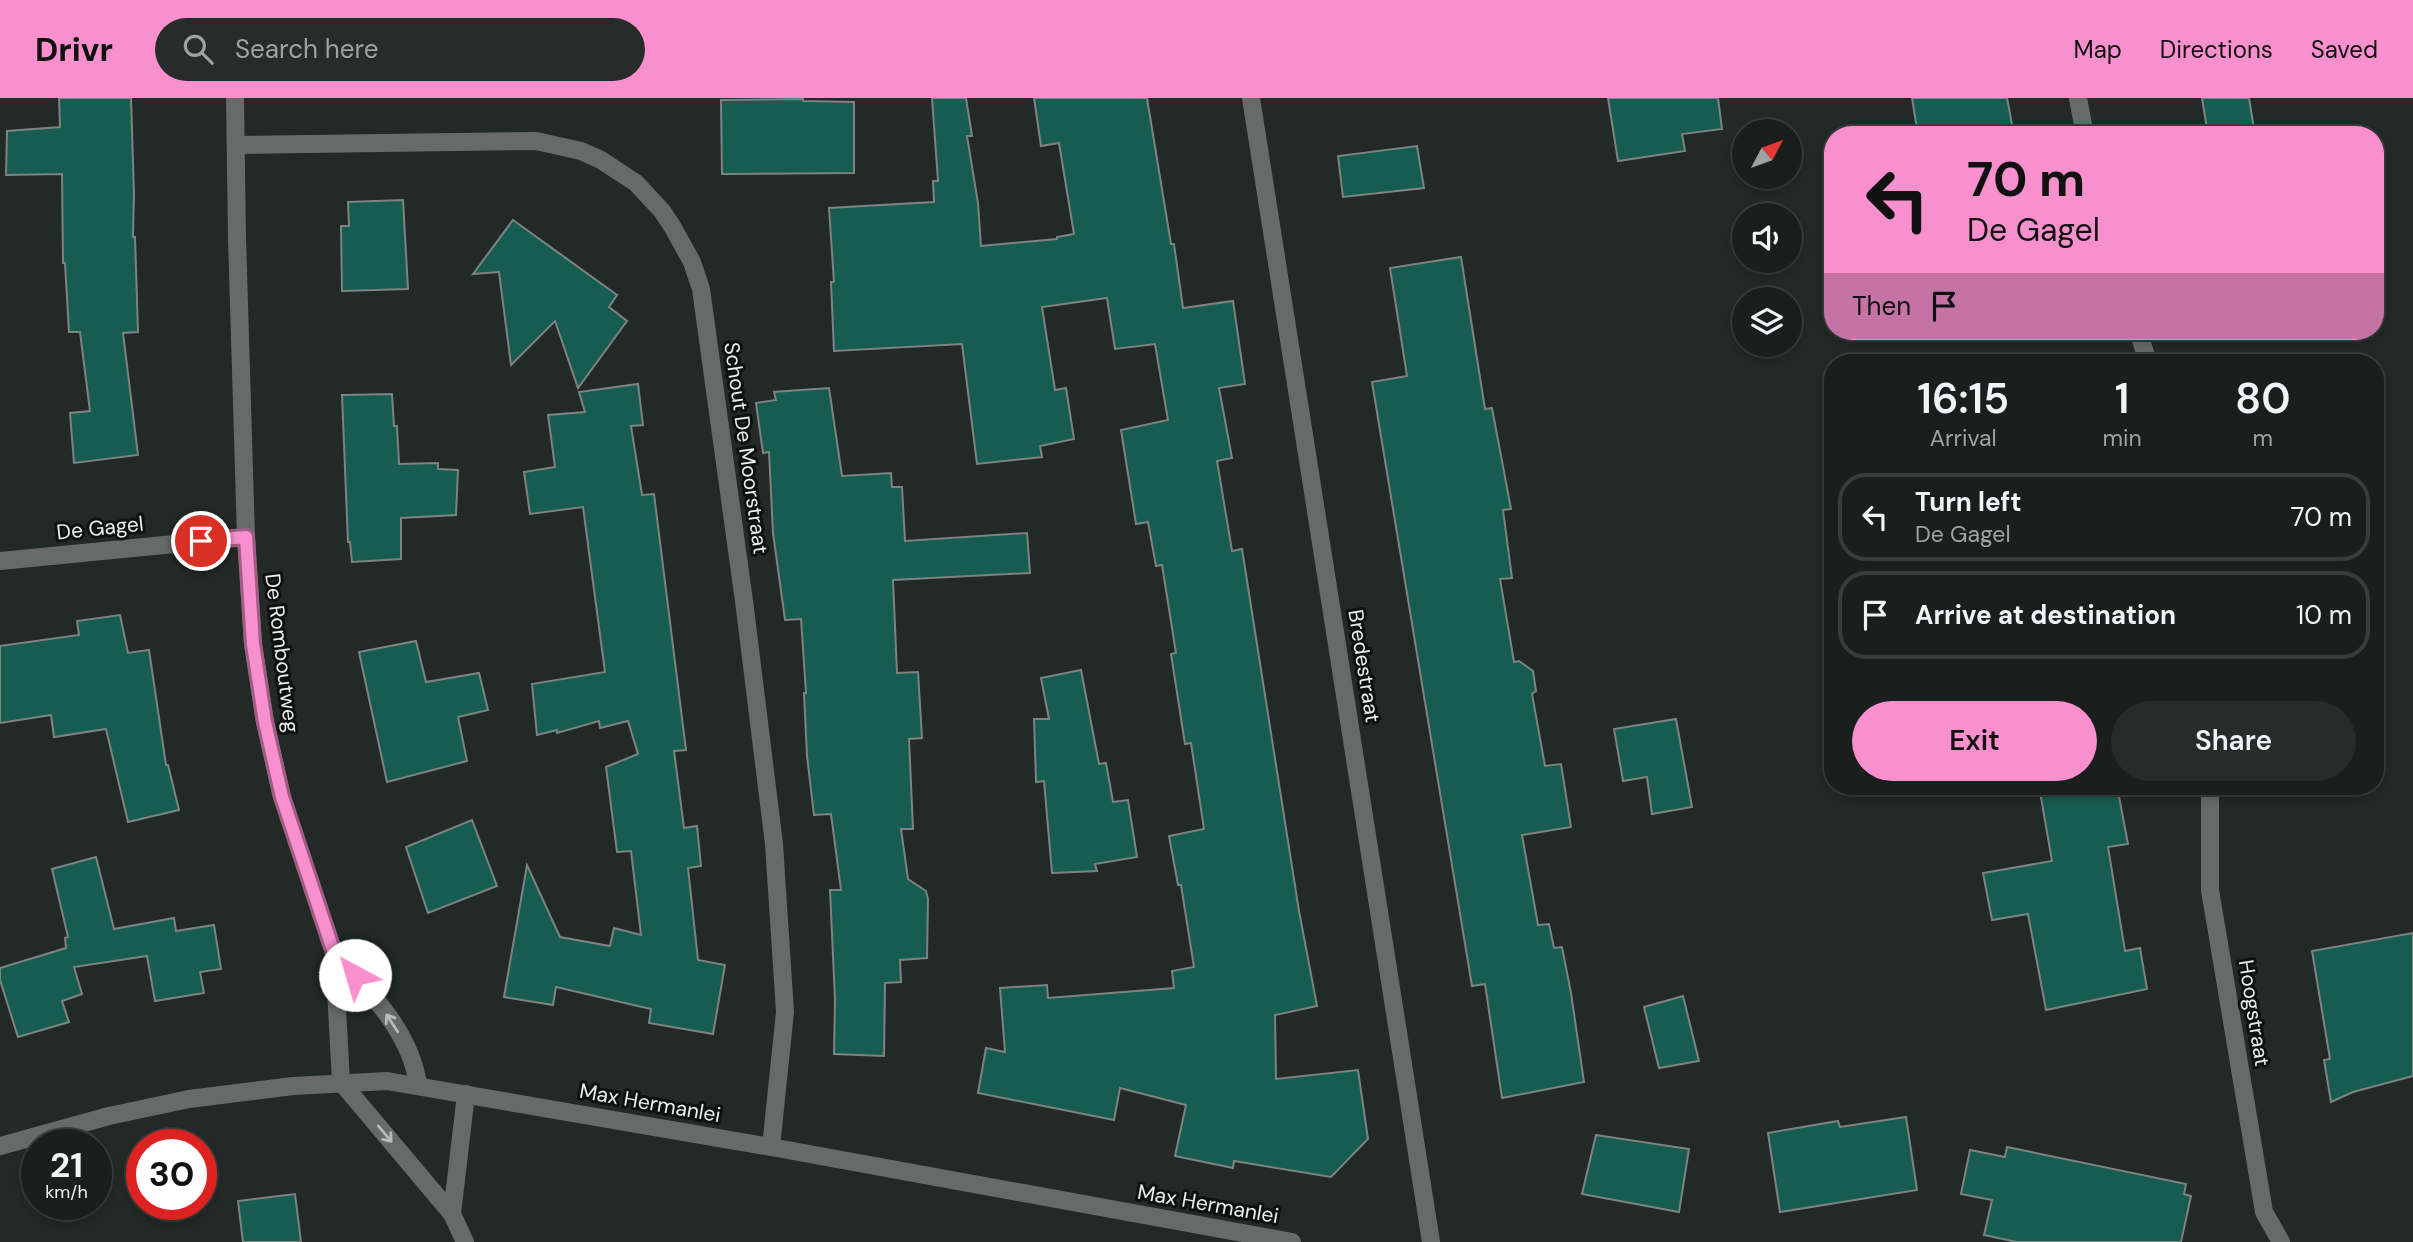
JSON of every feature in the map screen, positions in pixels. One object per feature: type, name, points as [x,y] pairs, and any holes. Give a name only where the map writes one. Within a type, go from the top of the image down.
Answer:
[{"type":"street","name":"De Romboutweg","points":[[235,98],[246,537],[253,644],[265,722],[282,797],[334,953],[341,1082]]},
{"type":"street","name":"Bredestraat","points":[[1251,98],[1431,1242]]},
{"type":"street","points":[[2078,98],[2083,126]]},
{"type":"street","name":"Schout De Moorstraat","points":[[236,145],[536,141],[559,145],[601,160],[636,183],[662,211],[692,262],[701,289],[714,379],[774,844],[785,1012],[771,1147]]},
{"type":"street","name":"De Gagel","points":[[0,561],[246,537]]},
{"type":"street","name":"Hoogstraat","points":[[2210,795],[2210,890],[2264,1212],[2281,1242]]},
{"type":"street","name":"De Romboutweg","points":[[334,953],[379,1003],[403,1040],[416,1068],[418,1085]]},
{"type":"street","name":"Max Hermanlei","points":[[0,1146],[109,1116],[189,1099],[341,1082],[387,1081],[771,1147],[1292,1242]]},
{"type":"street","points":[[341,1082],[452,1214],[465,1242]]},
{"type":"street","points":[[452,1214],[467,1094]]},
{"type":"building","points":[[59,98],[131,98],[133,237],[138,332],[123,333],[138,455],[74,463],[70,413],[90,411],[80,332],[69,332],[63,263],[62,174],[6,175],[7,131],[60,127]]},
{"type":"building","points":[[932,98],[966,98],[972,136],[967,136],[978,203],[981,246],[1057,239],[1074,234],[1059,143],[1041,146],[1034,98],[1147,98],[1183,308],[1233,301],[1245,384],[1219,388],[1232,458],[1217,461],[1232,551],[1242,549],[1299,911],[1317,1006],[1275,1015],[1276,1079],[1358,1070],[1368,1139],[1331,1177],[1234,1161],[1233,1168],[1175,1156],[1186,1105],[1120,1088],[1114,1120],[978,1093],[986,1048],[1005,1052],[1000,988],[1047,985],[1048,998],[1174,988],[1172,971],[1194,967],[1181,885],[1178,885],[1169,836],[1204,829],[1191,743],[1185,744],[1171,654],[1176,653],[1162,565],[1156,566],[1148,522],[1136,524],[1121,430],[1168,420],[1155,344],[1115,349],[1107,298],[1042,307],[1055,390],[1066,388],[1074,439],[1040,446],[1042,457],[977,464],[962,344],[834,351],[831,282],[834,282],[829,208],[934,202],[933,181],[938,181]]},
{"type":"building","points":[[1608,98],[1718,98],[1722,129],[1682,134],[1685,151],[1618,161]]},
{"type":"building","points":[[1912,98],[2007,98],[2012,126],[1917,126]]},
{"type":"building","points":[[2202,98],[2249,98],[2254,126],[2207,126]]},
{"type":"building","points":[[803,99],[854,102],[854,173],[722,174],[721,100]]},
{"type":"building","points":[[1417,146],[1424,188],[1343,197],[1338,156]]},
{"type":"building","points":[[403,200],[408,289],[342,291],[341,226],[349,226],[348,202]]},
{"type":"building","points":[[513,220],[617,295],[609,307],[627,321],[578,388],[555,321],[511,365],[499,272],[473,274]]},
{"type":"building","points":[[1461,257],[1485,409],[1492,408],[1511,509],[1503,510],[1512,578],[1500,579],[1514,662],[1519,661],[1533,671],[1536,691],[1532,694],[1545,766],[1561,764],[1571,827],[1522,835],[1538,925],[1549,924],[1554,948],[1562,947],[1584,1082],[1502,1098],[1485,984],[1472,986],[1372,382],[1407,376],[1390,268]]},
{"type":"building","points":[[638,384],[643,425],[631,426],[642,495],[654,494],[686,750],[674,751],[684,828],[697,826],[701,866],[688,868],[698,960],[725,965],[713,1034],[649,1023],[651,1009],[556,987],[553,1005],[504,997],[527,865],[560,937],[610,946],[614,928],[641,935],[631,851],[617,852],[606,767],[638,754],[628,721],[600,728],[599,721],[557,733],[557,730],[537,735],[532,684],[605,672],[583,507],[530,514],[524,472],[555,467],[548,415],[585,412],[579,392]]},
{"type":"building","points":[[829,388],[842,476],[891,473],[892,487],[902,487],[905,541],[1027,533],[1030,573],[893,580],[897,673],[918,672],[922,738],[909,739],[913,829],[901,829],[908,879],[926,891],[928,899],[927,958],[900,960],[901,982],[885,983],[884,1056],[834,1054],[835,1000],[830,890],[841,890],[831,814],[814,815],[807,756],[801,619],[785,620],[773,533],[769,452],[763,453],[756,403],[776,400],[774,392]]},
{"type":"building","points":[[392,394],[399,464],[438,463],[438,469],[458,470],[456,515],[401,518],[401,559],[352,562],[348,542],[342,395]]},
{"type":"building","points":[[120,615],[128,653],[149,650],[166,765],[179,810],[128,822],[106,729],[54,737],[51,715],[0,723],[0,646],[79,635],[77,621]]},
{"type":"building","points":[[416,641],[426,682],[479,673],[488,710],[458,717],[467,761],[387,782],[359,652]]},
{"type":"building","points":[[1081,670],[1099,764],[1106,763],[1113,802],[1128,800],[1137,857],[1095,864],[1097,871],[1052,873],[1044,781],[1036,782],[1034,719],[1049,719],[1041,678]]},
{"type":"building","points":[[1676,719],[1692,807],[1652,814],[1647,777],[1623,781],[1614,729]]},
{"type":"building","points":[[2041,795],[2119,795],[2128,844],[2108,847],[2125,951],[2140,948],[2147,989],[2046,1010],[2028,914],[1992,920],[1983,873],[2052,861]]},
{"type":"building","points":[[472,820],[497,886],[428,913],[406,847]]},
{"type":"building","points":[[96,857],[114,929],[174,918],[176,931],[214,925],[221,969],[200,972],[204,993],[155,1001],[147,956],[74,967],[82,994],[62,1001],[69,1022],[18,1037],[0,980],[0,968],[66,948],[65,938],[68,937],[52,869]]},
{"type":"building","points":[[2413,933],[2413,1076],[2353,1092],[2331,1102],[2324,1060],[2330,1059],[2312,951]]},
{"type":"building","points":[[1683,996],[1699,1061],[1659,1068],[1644,1007]]},
{"type":"building","points":[[1906,1117],[1917,1190],[1780,1212],[1768,1133],[1838,1121],[1840,1127]]},
{"type":"building","points":[[1596,1135],[1689,1149],[1679,1212],[1582,1194]]},
{"type":"building","points":[[2007,1147],[2186,1184],[2184,1194],[2191,1196],[2181,1242],[2017,1242],[1984,1235],[1992,1200],[1961,1194],[1970,1150],[2005,1157]]},
{"type":"building","points":[[295,1194],[301,1242],[243,1242],[238,1201]]},
{"type":"route","points":[[201,541],[246,537],[253,644],[265,722],[282,797],[334,953],[355,975]]}]
